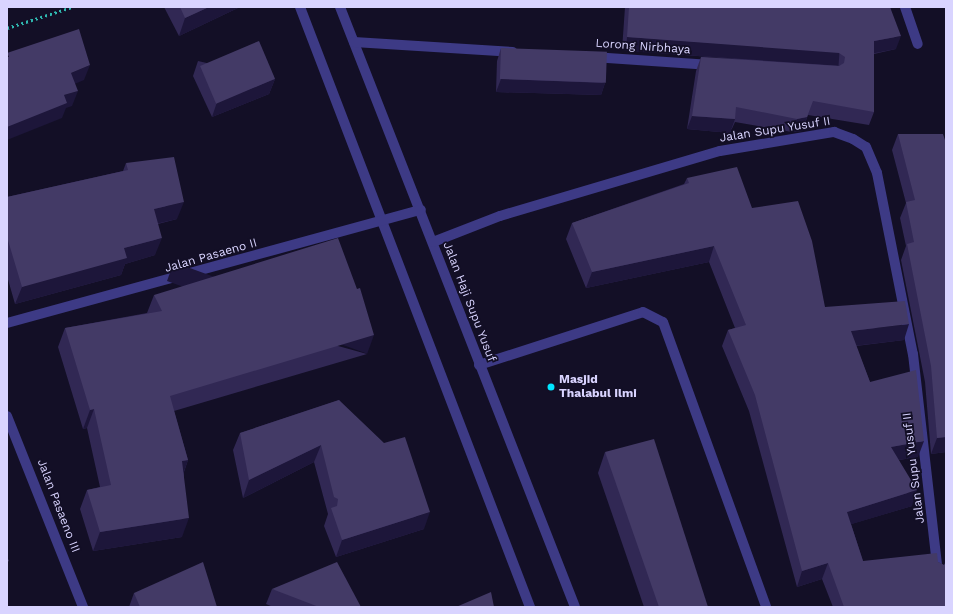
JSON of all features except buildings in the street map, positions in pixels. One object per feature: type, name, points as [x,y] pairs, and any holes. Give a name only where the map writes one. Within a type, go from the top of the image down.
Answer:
[{"type":"street","points":[[300,7],[380,221],[442,371],[530,607]]},
{"type":"street","name":"Jalan Haji Supu Yusuf","points":[[340,7],[421,210],[479,365],[575,607]]},
{"type":"street","points":[[905,7],[918,44]]},
{"type":"street","points":[[354,42],[527,53]]},
{"type":"street","name":"Lorong Nirbhaya","points":[[582,56],[724,66]]},
{"type":"street","name":"Jalan Supu Yusuf II","points":[[433,242],[500,216],[720,151],[834,132],[854,139],[866,147],[877,173],[913,354],[938,574]]},
{"type":"street","name":"Jalan Pasaeno II","points":[[7,323],[421,210]]},
{"type":"street","points":[[479,365],[644,312],[663,322],[766,607]]},
{"type":"street","name":"Jalan Pasaeno III","points":[[7,416],[83,607]]},
{"type":"path","points":[[7,28],[72,7]]},
{"type":"place","name":"Masjid Thalabul Ilmi","points":[[551,387]]}]
